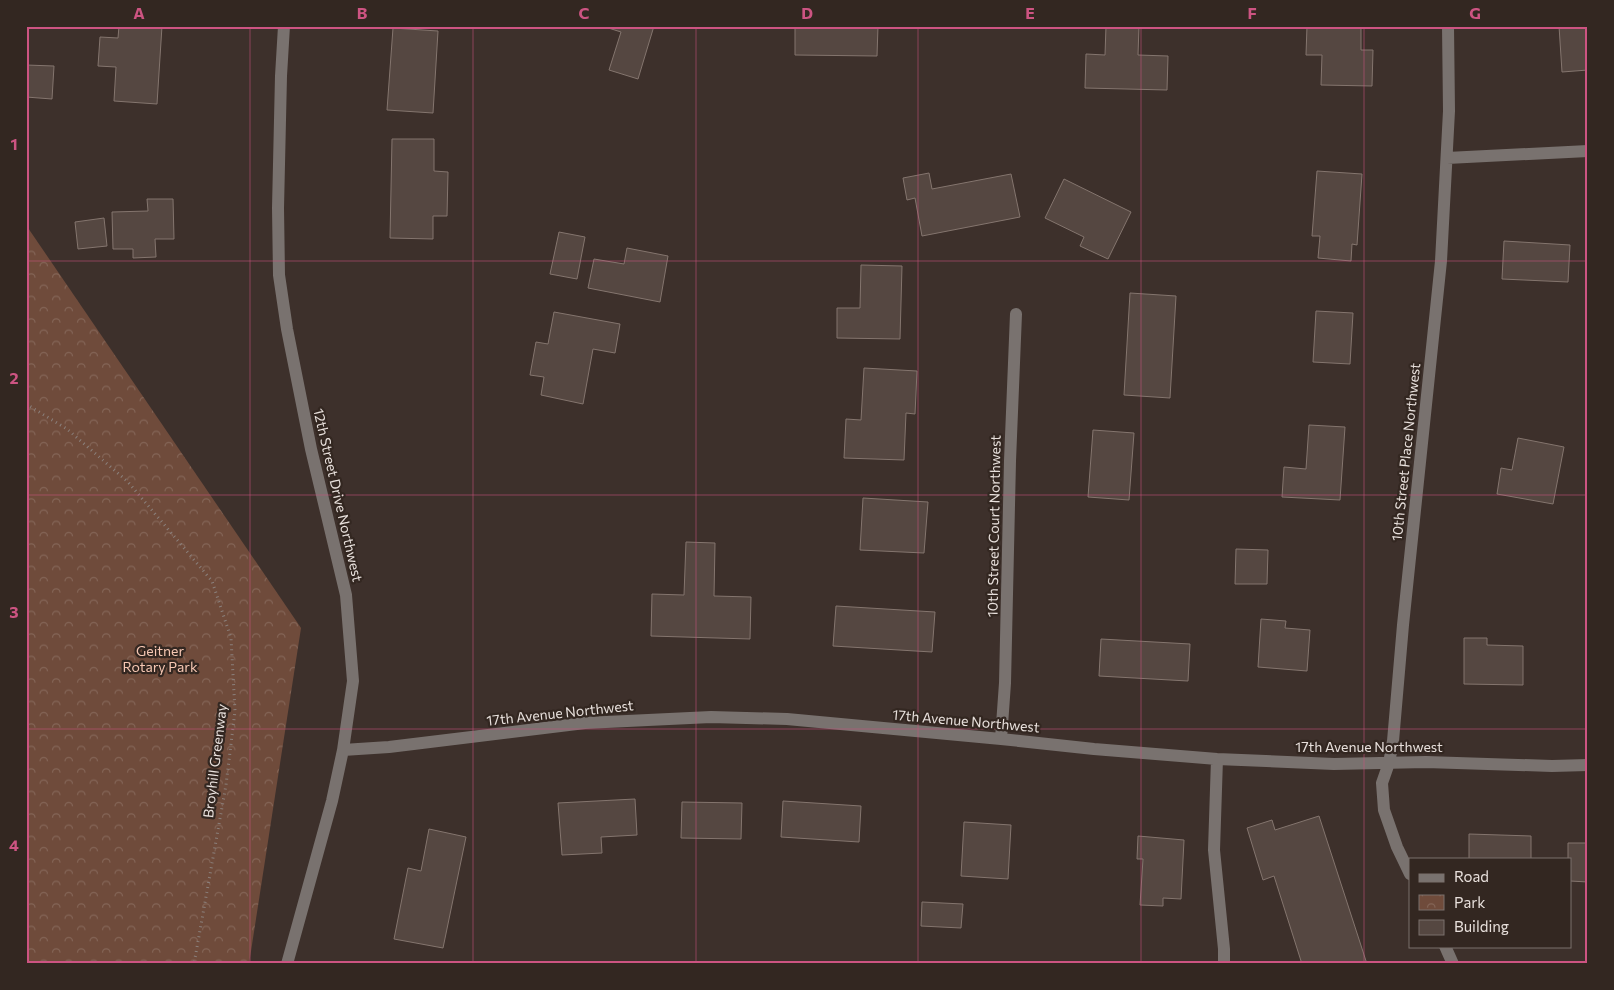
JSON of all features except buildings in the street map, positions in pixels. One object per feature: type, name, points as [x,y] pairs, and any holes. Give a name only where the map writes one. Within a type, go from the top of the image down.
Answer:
[{"type":"street","name":"12th Street Drive Northwest","points":[[284,26],[278,208],[279,275],[286,328],[311,449],[346,595],[353,681],[343,750],[332,800],[287,964]]},
{"type":"street","name":"10th Street Place Northwest","points":[[1409,872],[1397,847],[1384,810],[1382,783],[1389,763],[1393,741],[1403,625],[1441,261],[1449,112],[1448,26]]},
{"type":"street","points":[[1447,158],[1588,150]]},
{"type":"street","name":"10th Street Court Northwest","points":[[1001,739],[1006,683],[1010,461],[1016,314]]},
{"type":"street","name":"17th Avenue Northwest","points":[[343,750],[389,747],[585,723],[710,717],[787,720],[1217,759],[1334,764],[1426,762],[1588,765]]},
{"type":"street","points":[[1217,759],[1214,850],[1224,964]]},
{"type":"street","points":[[1446,948],[1453,964]]},
{"type":"path","name":"Broyhill Greenway","points":[[26,404],[67,430],[128,482],[212,581],[231,638],[235,711],[226,785],[194,964]]},
{"type":"green space","name":"Geitner Rotary Park","points":[[26,225],[301,628],[249,964],[26,964]]}]
